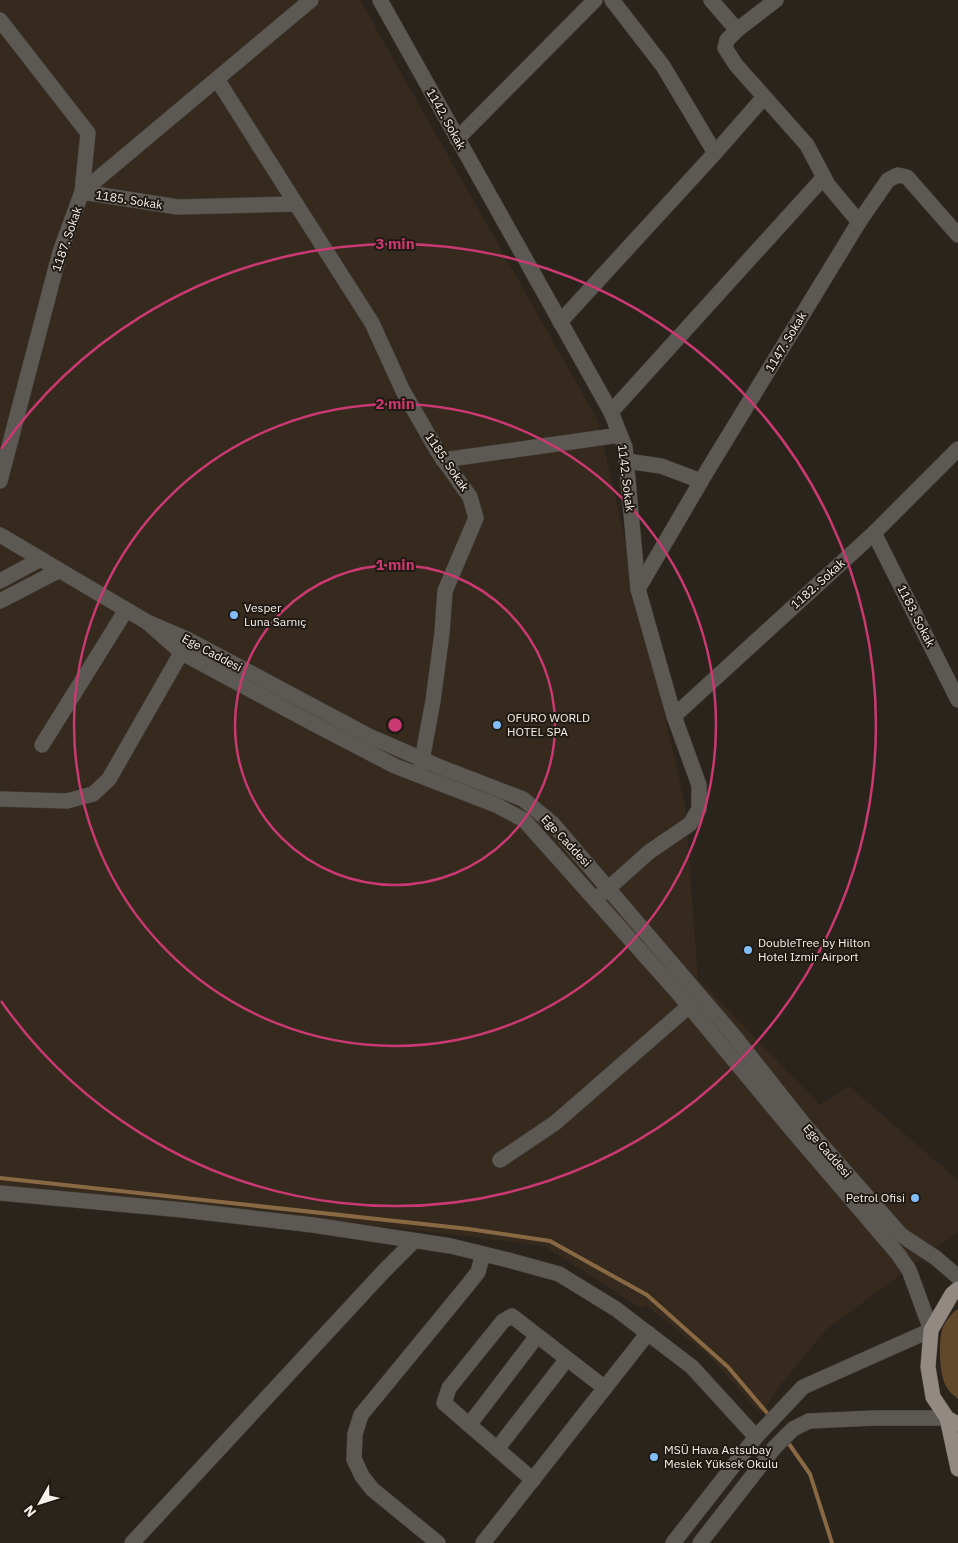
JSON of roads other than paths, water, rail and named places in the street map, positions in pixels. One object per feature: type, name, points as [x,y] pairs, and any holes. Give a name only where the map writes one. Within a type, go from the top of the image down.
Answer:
[{"type":"main road","points":[[958,1289],[952,1294],[931,1330],[928,1367],[933,1396],[953,1421],[958,1469]]},
{"type":"street","points":[[82,192],[311,0]]},
{"type":"street","name":"1142. Sokak","points":[[380,0],[611,412],[625,447],[638,589],[674,716],[699,785],[699,809],[690,824],[649,852],[596,900]]},
{"type":"street","points":[[457,139],[595,0]]},
{"type":"street","points":[[612,0],[663,66],[715,153]]},
{"type":"street","points":[[712,0],[737,30]]},
{"type":"street","points":[[776,0],[737,30],[727,40],[725,48],[736,65],[807,145],[828,185],[859,222]]},
{"type":"street","name":"1187. Sokak","points":[[0,20],[88,133],[82,192],[60,252],[0,481]]},
{"type":"street","name":"1185. Sokak","points":[[218,79],[372,324],[403,391],[443,460],[470,497],[476,518],[445,592],[442,633],[434,691],[419,775]]},
{"type":"street","points":[[560,322],[764,97]]},
{"type":"street","name":"1147. Sokak","points":[[638,589],[701,481],[859,222],[888,180],[898,175],[907,177],[958,235]]},
{"type":"street","points":[[611,412],[824,177]]},
{"type":"street","name":"1185. Sokak","points":[[82,192],[178,207],[296,204]]},
{"type":"street","points":[[443,460],[620,435]]},
{"type":"street","name":"1182. Sokak","points":[[674,716],[874,533],[958,450]]},
{"type":"street","points":[[626,461],[661,466],[701,481]]},
{"type":"street","name":"1183. Sokak","points":[[874,533],[958,700]]},
{"type":"street","name":"Ege Caddesi","points":[[0,535],[185,646],[371,737],[523,799],[553,824],[734,1036],[806,1127],[901,1235],[936,1258],[958,1277]]},
{"type":"street","points":[[0,581],[39,560]]},
{"type":"street","points":[[0,601],[58,571]]},
{"type":"street","points":[[42,745],[126,610]]},
{"type":"street","points":[[0,799],[67,801],[92,794],[109,779],[185,646],[314,724],[395,766],[496,805],[524,820],[689,1006],[898,1254],[909,1270],[931,1330],[803,1387],[756,1437],[673,1543]]},
{"type":"street","points":[[500,1160],[555,1123],[689,1006]]},
{"type":"street","points":[[0,1193],[183,1210],[313,1225],[414,1242],[451,1246],[559,1274],[616,1309],[692,1367],[756,1437]]},
{"type":"street","points":[[132,1543],[384,1271],[414,1242]]},
{"type":"street","points":[[438,1543],[372,1489],[362,1476],[354,1459],[355,1434],[361,1415],[468,1286],[478,1272],[484,1254]]},
{"type":"street","points":[[532,1480],[444,1403],[449,1388],[503,1321],[512,1316],[605,1388]]},
{"type":"street","points":[[483,1543],[648,1333]]},
{"type":"street","points":[[469,1425],[537,1336]]},
{"type":"street","points":[[497,1450],[567,1359]]},
{"type":"street","points":[[700,1543],[775,1447],[793,1429],[809,1421],[874,1418],[953,1421]]},
{"type":"waterway","points":[[0,1178],[469,1229],[550,1241],[647,1295],[728,1367],[768,1414]]},
{"type":"waterway","points":[[789,1444],[810,1474],[832,1543]]},
{"type":"place","name":"Vesper Luna Sarnıç","points":[[234,615]]},
{"type":"place","name":"OFURO WORLD HOTEL SPA","points":[[497,725]]},
{"type":"place","name":"DoubleTree by Hilton Hotel Izmir Airport","points":[[748,950]]},
{"type":"place","name":"Petrol Ofisi","points":[[915,1198]]},
{"type":"place","name":"MSÜ Hava Astsubay Meslek Yüksek Okulu","points":[[654,1457]]}]
